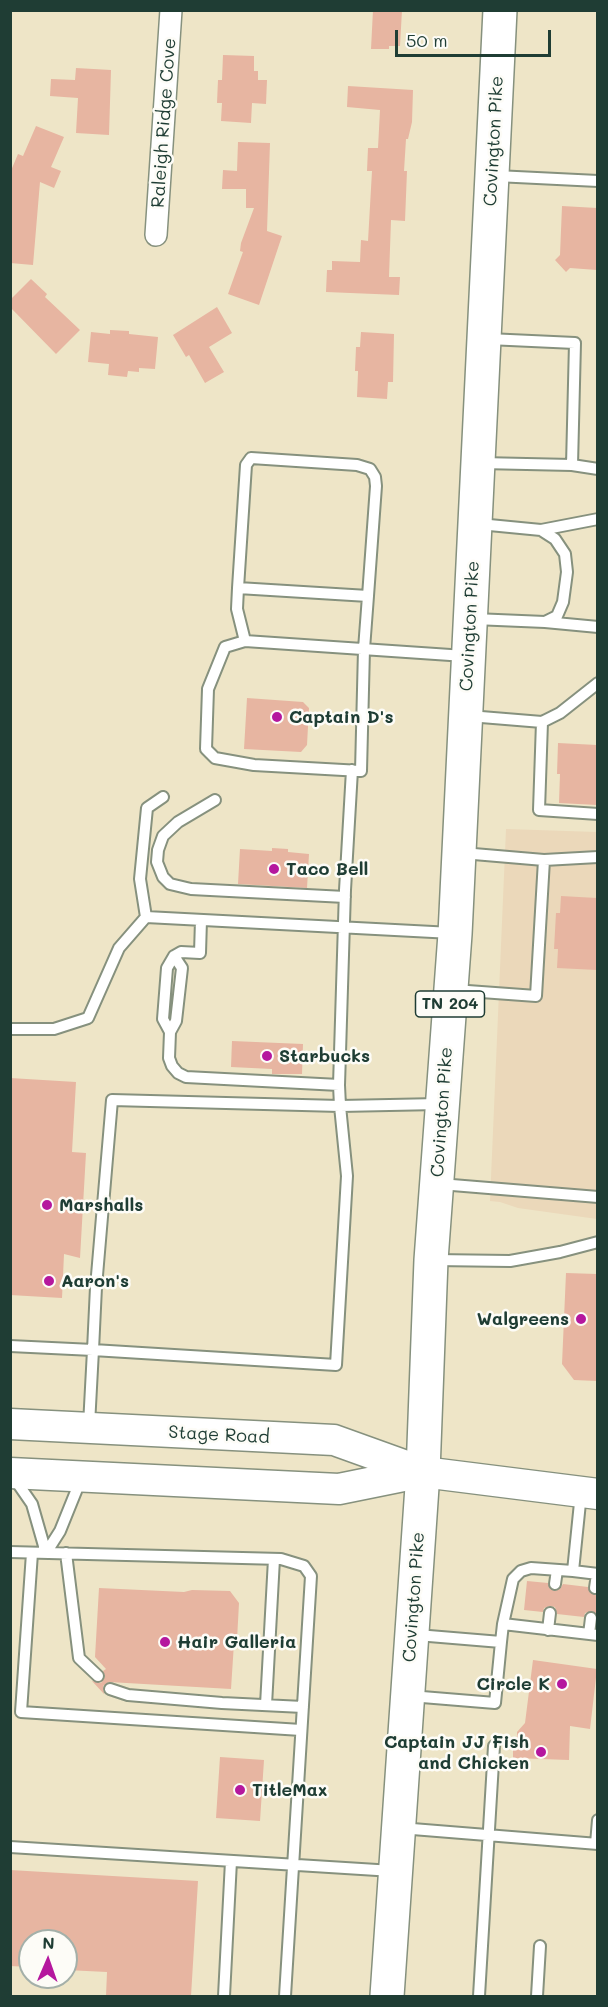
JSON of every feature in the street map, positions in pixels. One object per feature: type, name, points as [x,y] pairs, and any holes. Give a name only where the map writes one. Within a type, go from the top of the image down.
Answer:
[{"type":"main road","name":"Covington Pike","points":[[387,1996],[423,1472],[431,1260],[455,934],[501,10]]},
{"type":"main road","name":"Stage Road","points":[[10,1424],[334,1440],[423,1472],[589,1493]]},
{"type":"main road","name":"Stage Road","points":[[10,1473],[339,1489],[423,1472]]},
{"type":"street","name":"Raleigh Ridge Cove","points":[[156,235],[171,10]]},
{"type":"lane","points":[[492,176],[597,181]]},
{"type":"lane","points":[[484,339],[575,343],[572,465]]},
{"type":"lane","points":[[245,641],[237,609],[246,465],[251,459],[357,465],[370,469],[375,477],[376,486],[364,649],[361,771],[254,765],[215,758],[206,749],[208,689],[225,647],[245,641],[364,649],[469,657]]},
{"type":"lane","points":[[478,463],[572,465],[597,469]]},
{"type":"lane","points":[[475,524],[542,530],[597,519]]},
{"type":"lane","points":[[542,530],[555,539],[565,554],[567,572],[563,602],[557,616],[545,622]]},
{"type":"lane","points":[[238,588],[368,596]]},
{"type":"lane","points":[[471,618],[597,627]]},
{"type":"lane","points":[[465,716],[542,722],[560,714],[597,683]]},
{"type":"lane","points":[[542,722],[539,810],[597,814]]},
{"type":"lane","points":[[10,1346],[336,1365],[347,1176],[339,1085],[352,770]]},
{"type":"lane","points":[[146,917],[140,879],[147,808],[163,797]]},
{"type":"lane","points":[[215,800],[178,822],[163,836],[158,850],[158,862],[163,877],[170,884],[191,889],[345,897]]},
{"type":"lane","points":[[459,853],[544,860],[597,857]]},
{"type":"lane","points":[[451,989],[536,996],[544,860]]},
{"type":"lane","points":[[146,917],[455,934]]},
{"type":"lane","points":[[10,1029],[54,1029],[88,1018],[119,948],[146,917]]},
{"type":"lane","points":[[201,920],[200,953],[181,952],[174,956],[167,968],[163,1019],[170,1032],[169,1058],[172,1066],[186,1077],[339,1085]]},
{"type":"lane","points":[[88,1429],[96,1287],[112,1100],[340,1106],[442,1104]]},
{"type":"lane","points":[[436,1184],[597,1197]]},
{"type":"lane","points":[[431,1260],[510,1261],[560,1252],[597,1242]]},
{"type":"lane","points":[[10,1473],[32,1504],[46,1553]]},
{"type":"lane","points":[[46,1553],[60,1531],[82,1477]]},
{"type":"lane","points":[[573,1571],[589,1493]]},
{"type":"lane","points":[[10,1552],[281,1559],[304,1566],[311,1576],[285,1996]]},
{"type":"lane","points":[[32,1553],[21,1712],[301,1730]]},
{"type":"lane","points":[[66,1553],[79,1658],[98,1676]]},
{"type":"lane","points":[[266,1705],[274,1559]]},
{"type":"lane","points":[[407,1696],[495,1703],[503,1624],[513,1580],[521,1571],[531,1568],[597,1574],[595,1588]]},
{"type":"lane","points":[[555,1584],[557,1570]]},
{"type":"lane","points":[[548,1630],[550,1613]]},
{"type":"lane","points":[[503,1624],[593,1635],[591,1618]]},
{"type":"lane","points":[[411,1634],[501,1642]]},
{"type":"lane","points":[[110,1689],[128,1695],[303,1707]]},
{"type":"lane","points":[[479,1996],[494,1746]]},
{"type":"lane","points":[[398,1828],[597,1844],[597,1820]]},
{"type":"lane","points":[[10,1847],[396,1872]]},
{"type":"lane","points":[[224,1996],[231,1861]]},
{"type":"lane","points":[[537,1996],[540,1946]]},
{"type":"shaded area","points":[[506,829],[597,832],[597,1219],[518,1208],[490,1201]]},
{"type":"building","points":[[373,10],[402,10],[400,46],[389,46],[389,49],[371,49]]},
{"type":"building","points":[[223,55],[254,56],[254,71],[258,71],[258,80],[267,80],[266,104],[252,103],[251,123],[221,121],[222,103],[217,103],[218,80],[222,80]]},
{"type":"building","points":[[76,68],[111,70],[109,135],[76,133],[78,98],[50,96],[51,79],[75,80]]},
{"type":"building","points":[[348,86],[413,90],[412,122],[408,139],[406,139],[404,171],[407,171],[405,221],[391,220],[389,277],[400,277],[399,295],[326,292],[327,270],[332,270],[332,261],[360,262],[361,240],[368,241],[372,171],[367,171],[368,148],[378,148],[380,110],[347,107]]},
{"type":"building","points":[[36,126],[64,137],[51,167],[61,171],[54,188],[40,182],[33,265],[10,263],[10,173],[18,154],[23,156]]},
{"type":"building","points":[[238,142],[270,143],[267,231],[282,236],[259,305],[228,294],[243,252],[240,251],[241,243],[254,208],[246,208],[246,189],[222,189],[223,170],[237,171]]},
{"type":"building","points":[[562,206],[597,208],[597,270],[570,268],[566,272],[555,260],[560,255]]},
{"type":"building","points":[[31,279],[47,294],[45,297],[80,330],[56,354],[10,307],[10,300]]},
{"type":"building","points":[[217,307],[232,333],[209,347],[224,372],[205,383],[189,355],[186,357],[173,335]]},
{"type":"building","points":[[110,330],[158,337],[155,369],[139,368],[139,372],[128,371],[127,377],[108,375],[109,364],[88,362],[91,332],[110,334]]},
{"type":"building","points":[[361,332],[394,334],[393,382],[388,382],[387,399],[357,397],[356,347],[360,347]]},
{"type":"building","name":"Captain D's","points":[[247,698],[303,702],[309,708],[307,745],[301,752],[244,749]]},
{"type":"building","points":[[558,743],[597,745],[597,805],[559,803]]},
{"type":"building","name":"Taco Bell","points":[[272,848],[309,854],[307,888],[238,884],[240,849],[272,851]]},
{"type":"building","points":[[561,896],[597,898],[597,970],[557,968],[558,949],[554,949],[556,913],[560,913]]},
{"type":"building","name":"Starbucks","points":[[232,1041],[303,1044],[302,1074],[272,1074],[272,1069],[231,1067]]},
{"type":"building","name":"Marshalls","points":[[10,1078],[76,1082],[72,1152],[86,1153],[80,1258],[64,1254],[62,1298],[10,1295]]},
{"type":"building","name":"Walgreens","points":[[566,1273],[597,1274],[597,1381],[574,1380],[562,1364]]},
{"type":"building","points":[[527,1581],[548,1583],[550,1589],[555,1591],[563,1584],[588,1587],[590,1593],[597,1595],[597,1614],[591,1611],[585,1613],[584,1617],[557,1614],[555,1607],[550,1606],[544,1608],[543,1612],[524,1610]]},
{"type":"building","name":"Hair Galleria","points":[[99,1588],[184,1592],[192,1590],[230,1591],[239,1603],[231,1689],[109,1682],[103,1686],[104,1694],[92,1681],[101,1683],[105,1677],[103,1671],[106,1669],[95,1657]]},
{"type":"building","name":"Circle K","points":[[533,1660],[597,1669],[590,1729],[570,1726],[569,1760],[513,1758],[517,1732],[525,1723]]},
{"type":"building","name":"TitleMax","points":[[220,1757],[264,1760],[260,1821],[216,1818]]},
{"type":"building","points":[[10,1870],[198,1881],[191,1996],[106,1996],[107,1972],[78,1971],[78,1929],[18,1929],[18,1966],[10,1966]]},
{"type":"place","name":"Captain D's","points":[[277,717]]},
{"type":"place","name":"Taco Bell","points":[[274,869]]},
{"type":"place","name":"Starbucks","points":[[267,1056]]},
{"type":"place","name":"Marshalls","points":[[47,1205]]},
{"type":"place","name":"Aaron's","points":[[49,1281]]},
{"type":"place","name":"Walgreens","points":[[581,1319]]},
{"type":"place","name":"Hair Galleria","points":[[165,1642]]},
{"type":"place","name":"Circle K","points":[[562,1684]]},
{"type":"place","name":"Captain JJ Fish and Chicken","points":[[541,1752]]},
{"type":"place","name":"TitleMax","points":[[240,1790]]}]
